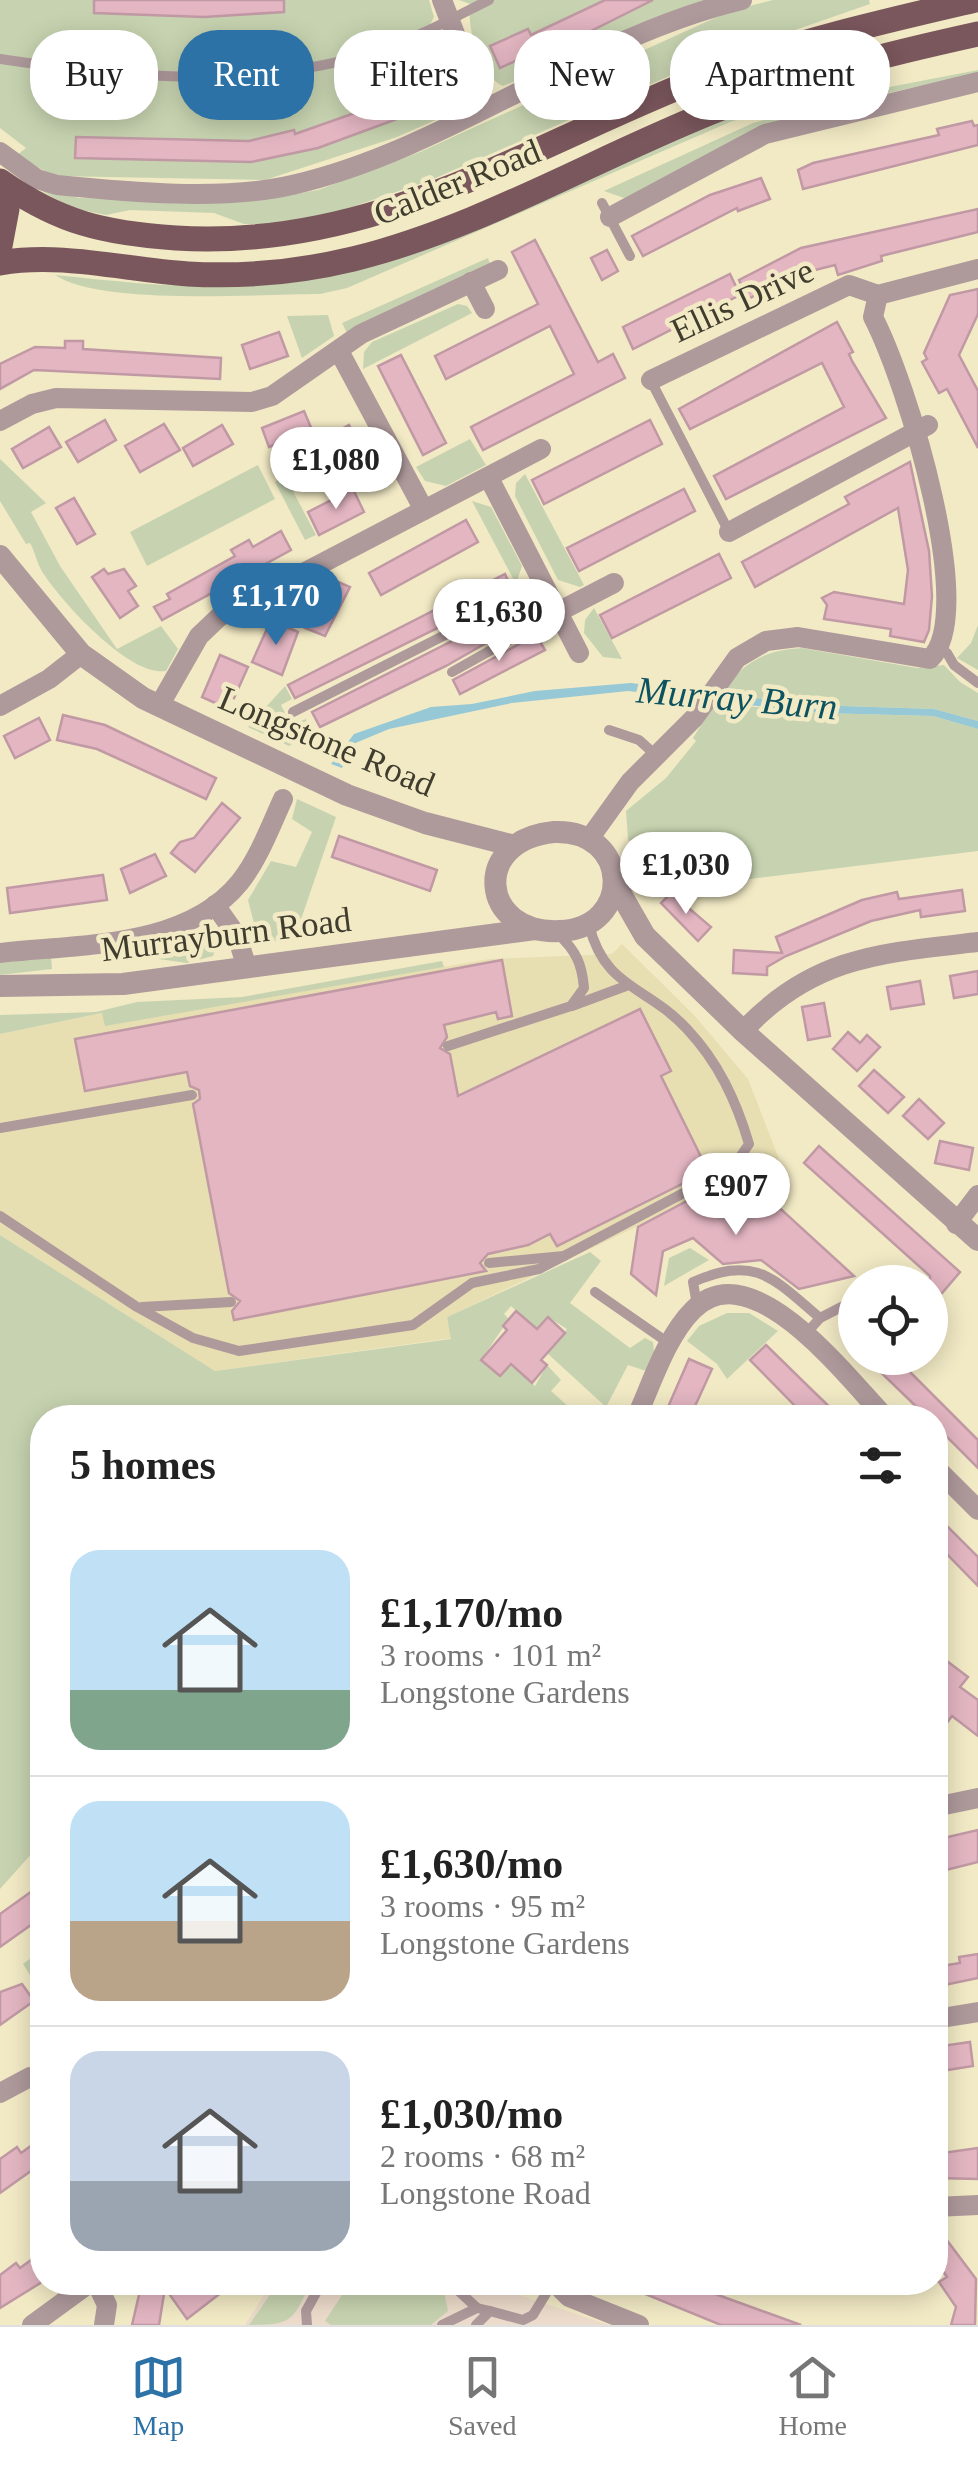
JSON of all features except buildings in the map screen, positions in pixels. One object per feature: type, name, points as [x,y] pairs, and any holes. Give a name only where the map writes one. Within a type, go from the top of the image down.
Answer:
[{"type":"main road","name":"Calder Road","points":[[0,184],[56,216],[109,232],[217,239],[338,227],[408,205],[727,68],[817,37],[975,0]]},
{"type":"main road","name":"Calder Road","points":[[0,263],[52,260],[221,275],[296,270],[352,259],[466,221],[735,102],[798,80],[978,34]]},
{"type":"main road","points":[[0,184],[7,209],[0,246]]},
{"type":"street","name":"Calder Road","points":[[494,101],[637,36],[742,0]]},
{"type":"street","points":[[606,210],[764,134],[978,82]]},
{"type":"street","name":"Calder Road","points":[[0,152],[37,179],[57,185],[265,190],[360,163],[453,120]]},
{"type":"street","name":"Ellis Drive","points":[[651,380],[849,286],[878,295],[978,269]]},
{"type":"street","points":[[0,420],[32,404],[56,398],[252,402],[272,396],[340,353],[361,334],[498,270]]},
{"type":"street","points":[[471,282],[485,309]]},
{"type":"street","points":[[878,295],[873,317],[946,461]]},
{"type":"street","points":[[340,353],[424,510]]},
{"type":"street","points":[[729,532],[928,425]]},
{"type":"street","points":[[159,706],[192,646],[213,621],[542,449]]},
{"type":"street","points":[[490,478],[579,653]]},
{"type":"street","name":"Longstone Road","points":[[0,556],[81,654],[159,706],[328,788],[451,830],[511,845]]},
{"type":"street","points":[[558,612],[614,584]]},
{"type":"street","points":[[590,839],[630,782],[659,758],[750,648],[781,637],[930,659],[948,652],[964,633]]},
{"type":"street","points":[[0,706],[49,679],[81,654]]},
{"type":"street","points":[[0,953],[149,933],[189,921],[216,905],[248,871],[283,799]]},
{"type":"street","name":"Longstone Road","points":[[451,830],[486,858],[496,877]]},
{"type":"street","points":[[645,936],[592,922],[545,930],[501,907],[496,877],[511,845],[532,835],[554,832],[590,839],[609,859],[614,882],[645,936],[743,1031],[978,1240]]},
{"type":"street","points":[[592,922],[609,906],[614,882]]},
{"type":"street","points":[[216,905],[238,936],[247,968]]},
{"type":"street","name":"Murrayburn Road","points":[[460,936],[501,907]]},
{"type":"street","name":"Murrayburn Road","points":[[0,986],[98,986],[336,959],[460,936],[545,930]]},
{"type":"street","points":[[743,1031],[794,985],[837,965],[978,942]]},
{"type":"street","points":[[956,1224],[978,1195]]},
{"type":"street","points":[[642,1405],[670,1344],[697,1305],[728,1294],[759,1298],[804,1336],[873,1405]]},
{"type":"street","points":[[948,1480],[978,1510]]},
{"type":"street","points":[[948,1804],[978,1798]]},
{"type":"street","points":[[948,2018],[978,2012]]},
{"type":"street","points":[[0,2094],[30,2078]]},
{"type":"street","points":[[948,2206],[978,2205]]},
{"type":"street","points":[[32,2325],[75,2295]]},
{"type":"street","points":[[101,2295],[107,2305],[104,2325]]},
{"type":"street","points":[[567,2295],[639,2325]]},
{"type":"lane","points":[[0,59],[153,76],[261,75],[322,66],[382,50],[445,10],[489,0]]},
{"type":"lane","points":[[606,210],[630,256]]},
{"type":"lane","points":[[651,380],[729,532]]},
{"type":"lane","points":[[293,712],[544,585]]},
{"type":"lane","points":[[452,672],[558,612]]},
{"type":"lane","points":[[948,652],[954,665],[978,683]]},
{"type":"lane","points":[[609,730],[639,740],[659,758]]},
{"type":"lane","points":[[0,1216],[137,1307],[193,1338],[239,1351],[413,1325],[472,1284],[538,1269],[733,1168],[749,1144],[720,1070],[686,1027],[644,992],[626,986],[602,963],[592,922]]},
{"type":"lane","points":[[545,930],[574,948],[583,969],[584,988],[572,1006]]},
{"type":"lane","points":[[448,1046],[626,986]]},
{"type":"lane","points":[[0,1128],[192,1095]]},
{"type":"lane","points":[[490,1262],[564,1256]]},
{"type":"lane","points":[[697,1305],[693,1282],[739,1268],[772,1277],[820,1318]]},
{"type":"lane","points":[[596,1292],[670,1344]]},
{"type":"lane","points":[[137,1307],[231,1302]]},
{"type":"lane","points":[[804,1336],[820,1318],[838,1309]]},
{"type":"lane","points":[[307,2325],[306,2312],[315,2295]]},
{"type":"lane","points":[[463,2295],[477,2308],[524,2320],[533,2315],[545,2295]]},
{"type":"lane","points":[[442,2325],[477,2308]]},
{"type":"lane","points":[[476,2325],[490,2312]]},
{"type":"lane","points":[[533,2315],[544,2325]]},
{"type":"shaded area","points":[[622,944],[694,1015],[748,1079],[779,1159],[447,1317],[452,1338],[215,1371],[0,1235],[0,1034],[103,1013],[106,1025],[490,959],[612,954]]},
{"type":"shaded area","points":[[264,2295],[519,2295],[609,2325],[245,2325]]},
{"type":"green space","points":[[0,0],[429,0],[434,17],[428,28],[431,30],[334,30],[334,120],[435,120],[397,137],[265,180],[53,176],[17,155],[26,148],[0,128]]},
{"type":"green space","points":[[459,0],[709,0],[637,30],[514,30],[514,81],[503,86],[494,79],[494,30],[472,30],[470,4]]},
{"type":"green space","points":[[773,0],[869,0],[870,4],[795,30],[688,30],[730,11]]},
{"type":"green space","points":[[670,38],[670,76],[650,84],[650,47]]},
{"type":"green space","points":[[978,70],[890,93],[890,87]]},
{"type":"green space","points":[[514,109],[514,120],[569,120],[431,180],[323,217],[271,224],[244,224],[214,213],[130,210],[106,215],[72,208],[31,185],[79,198],[265,199],[318,190],[420,152]]},
{"type":"green space","points":[[715,120],[737,120],[347,288],[320,294],[143,295],[77,285],[55,275],[222,287],[322,277]]},
{"type":"green space","points":[[790,120],[758,129],[627,199],[604,191],[753,123]]},
{"type":"green space","points":[[488,258],[490,264],[347,333],[342,323]]},
{"type":"green space","points":[[458,304],[467,306],[472,313],[363,369],[364,352],[372,342]]},
{"type":"green space","points":[[328,315],[334,336],[302,358],[287,316]]},
{"type":"green space","points":[[470,439],[486,465],[446,486],[425,481],[416,467]]},
{"type":"green space","points":[[0,459],[46,503],[31,512],[60,566],[117,649],[161,626],[178,649],[166,671],[151,670],[117,651],[54,589],[30,543],[26,544],[0,501]]},
{"type":"green space","points":[[258,465],[275,499],[147,566],[130,532]]},
{"type":"green space","points":[[525,474],[584,585],[558,580],[515,496],[516,483]]},
{"type":"green space","points":[[285,476],[316,535],[305,540],[275,482]]},
{"type":"green space","points":[[472,501],[491,507],[522,566],[516,584]]},
{"type":"green space","points":[[594,608],[622,659],[603,657],[584,633],[585,620]]},
{"type":"green space","points":[[978,625],[978,670],[957,658],[971,643]]},
{"type":"green space","points":[[802,648],[917,668],[944,665],[978,693],[978,721],[934,709],[812,705],[720,695],[736,674],[755,660]]},
{"type":"green space","points":[[285,686],[292,699],[281,705],[291,725],[306,719],[312,730],[289,746],[248,727]]},
{"type":"green space","points":[[715,703],[819,713],[933,716],[978,729],[978,851],[643,892],[628,839],[626,811],[666,778],[696,741],[693,738]]},
{"type":"green space","points":[[297,799],[336,817],[295,937],[277,942],[255,927],[248,900],[271,861],[296,867],[312,832],[292,819]]},
{"type":"green space","points":[[205,931],[219,941],[213,956],[187,963],[151,958],[149,950]]},
{"type":"green space","points":[[51,956],[52,969],[0,975],[0,963]]},
{"type":"green space","points":[[442,961],[444,967],[105,1026],[102,1013],[0,1034],[0,1015],[96,1012],[137,1002],[242,997]]},
{"type":"green space","points":[[0,1235],[215,1371],[451,1339],[447,1317],[590,1252],[601,1261],[570,1303],[630,1348],[645,1338],[653,1342],[654,1352],[646,1371],[628,1365],[607,1405],[547,1353],[567,1329],[548,1317],[537,1329],[511,1306],[504,1314],[509,1319],[481,1360],[500,1376],[511,1364],[535,1386],[547,1365],[561,1380],[551,1391],[567,1405],[30,1405],[30,1855],[0,1889]]},
{"type":"green space","points":[[690,1248],[709,1260],[664,1286],[669,1258]]},
{"type":"green space","points":[[727,1313],[749,1313],[778,1331],[727,1379],[717,1364],[687,1341],[699,1326]]},
{"type":"green space","points":[[270,2295],[305,2295],[295,2313],[283,2322],[249,2325]]},
{"type":"green space","points":[[342,2295],[445,2295],[448,2311],[431,2325],[331,2325],[325,2321]]},
{"type":"water","name":"Murray Burn","points":[[631,683],[812,705],[934,709],[978,721],[978,729],[933,716],[819,713],[628,691],[512,703],[389,729],[353,744],[342,768],[331,764],[354,734],[431,707],[472,704],[535,691]]}]
